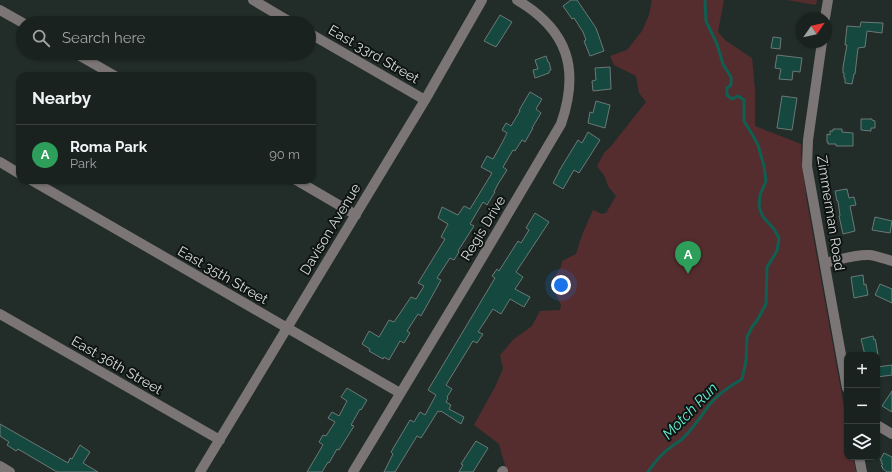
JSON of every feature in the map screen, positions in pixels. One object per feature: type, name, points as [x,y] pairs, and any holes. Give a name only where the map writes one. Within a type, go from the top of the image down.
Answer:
[{"type":"street","points":[[253,0],[280,16]]},
{"type":"street","name":"Davison Avenue","points":[[200,472],[425,100],[482,0]]},
{"type":"street","name":"Regis Drive","points":[[353,472],[561,124],[569,95],[570,82],[564,50],[550,25],[517,0]]},
{"type":"street","points":[[826,12],[828,0]]},
{"type":"street","points":[[0,10],[16,19]]},
{"type":"street","name":"East 33rd Street","points":[[316,37],[425,100]]},
{"type":"street","name":"Zimmerman Road","points":[[821,48],[808,140],[807,162],[844,371]]},
{"type":"street","points":[[87,60],[108,72]]},
{"type":"street","points":[[0,162],[16,172]]},
{"type":"street","name":"East 35th Street","points":[[38,184],[400,393]]},
{"type":"street","points":[[303,184],[356,215]]},
{"type":"street","points":[[825,263],[856,256],[869,255],[892,261]]},
{"type":"street","name":"East 36th Street","points":[[0,314],[220,440]]},
{"type":"street","points":[[880,427],[892,434]]},
{"type":"street","points":[[860,460],[862,472]]},
{"type":"street","points":[[0,466],[10,472]]},
{"type":"shaded area","points":[[652,0],[724,0],[718,32],[726,41],[752,58],[755,90],[755,126],[801,144],[801,156],[807,202],[844,407],[844,460],[854,460],[856,472],[507,472],[499,444],[474,425],[503,369],[500,355],[514,339],[532,326],[540,311],[560,310],[561,305],[551,281],[561,267],[562,261],[576,254],[582,235],[593,210],[602,214],[606,213],[616,196],[608,186],[605,177],[597,166],[604,153],[646,102],[639,93],[636,76],[614,65],[610,56],[627,50],[642,31],[649,15]]},
{"type":"shaded area","points":[[787,0],[817,0],[816,5]]},
{"type":"building","points":[[571,0],[577,0],[596,28],[604,51],[590,56],[584,41],[586,40],[583,32],[574,18],[572,19],[563,6]]},
{"type":"building","points":[[500,15],[512,22],[496,47],[484,41]]},
{"type":"building","points":[[861,22],[883,23],[882,33],[867,31],[865,47],[858,48],[855,74],[852,84],[845,83],[843,67],[847,45],[845,45],[847,26],[860,27]]},
{"type":"building","points":[[773,37],[781,38],[780,49],[771,48]]},
{"type":"building","points":[[777,55],[802,58],[800,72],[793,71],[792,80],[779,79],[781,69],[775,68]]},
{"type":"building","points":[[546,56],[551,70],[549,73],[535,78],[533,70],[538,69],[535,60]]},
{"type":"building","points":[[610,67],[611,89],[593,91],[592,81],[596,80],[595,68]]},
{"type":"building","points":[[530,92],[542,99],[536,109],[541,113],[525,142],[522,140],[515,151],[513,150],[503,167],[507,170],[487,205],[483,202],[470,224],[474,226],[454,260],[450,258],[437,278],[441,280],[421,316],[418,314],[407,331],[410,333],[404,343],[400,341],[389,360],[384,357],[383,359],[369,351],[370,349],[362,344],[369,331],[379,337],[389,320],[394,322],[411,297],[416,299],[424,286],[418,283],[445,239],[441,237],[448,224],[438,218],[442,207],[458,215],[464,206],[470,209],[492,173],[481,167],[487,156],[493,159],[507,133],[502,130],[506,123],[511,126]]},
{"type":"building","points":[[782,96],[797,98],[792,130],[777,128]]},
{"type":"building","points":[[596,101],[610,105],[605,128],[588,123],[590,112],[593,113]]},
{"type":"building","points":[[861,119],[872,119],[875,121],[875,128],[871,128],[871,131],[861,130]]},
{"type":"building","points":[[833,129],[842,129],[842,132],[853,133],[853,146],[836,146],[836,144],[828,144],[827,134],[830,135],[830,131],[833,131]]},
{"type":"building","points":[[588,132],[600,140],[579,173],[574,170],[563,189],[553,183],[578,140],[582,143]]},
{"type":"building","points":[[847,189],[849,198],[854,197],[856,205],[850,206],[855,231],[843,234],[835,191]]},
{"type":"building","points":[[535,213],[549,222],[516,272],[523,277],[515,289],[530,297],[524,307],[510,299],[501,314],[493,309],[478,332],[483,334],[477,343],[473,341],[446,385],[452,389],[446,402],[451,405],[449,409],[464,417],[461,424],[441,411],[438,411],[421,438],[417,436],[395,472],[384,472],[393,454],[391,452],[410,420],[414,422],[420,412],[425,415],[436,395],[428,390],[495,278],[492,276],[497,269],[499,271],[518,241],[521,243],[529,230],[526,228]]},
{"type":"building","points":[[875,217],[892,221],[890,233],[872,230]]},
{"type":"building","points":[[863,275],[864,285],[866,284],[868,295],[854,298],[851,277]]},
{"type":"building","points":[[880,284],[892,289],[892,303],[875,295]]},
{"type":"building","points":[[873,336],[877,352],[864,352],[861,339]]},
{"type":"building","points":[[892,365],[892,375],[880,377],[880,367]]},
{"type":"building","points":[[347,388],[367,400],[351,425],[354,426],[339,450],[337,449],[322,472],[307,472],[323,445],[319,442],[323,435],[326,436],[335,422],[328,418],[332,412],[339,416],[347,401],[341,397]]},
{"type":"building","points":[[892,391],[892,412],[882,406]]},
{"type":"building","points":[[0,424],[68,463],[80,445],[90,452],[83,463],[98,472],[57,472],[18,449],[16,451],[7,445],[9,442],[0,436]]},
{"type":"building","points":[[476,441],[488,448],[473,472],[459,472],[463,465],[461,464]]},
{"type":"building","points":[[884,453],[892,457],[892,472],[887,472],[882,468],[883,467],[881,466],[883,464],[880,460]]},
{"type":"waterway","name":"Motch Run","points":[[648,472],[661,455],[681,440],[717,396],[742,379],[746,361],[747,337],[766,304],[767,267],[777,251],[779,238],[774,229],[763,217],[759,207],[760,195],[766,181],[764,166],[758,145],[744,121],[744,100],[738,96],[732,99],[727,95],[727,88],[731,85],[731,77],[723,64],[717,44],[706,21],[705,0]]},
{"type":"place","name":"Roma Park","points":[[688,274]]}]
